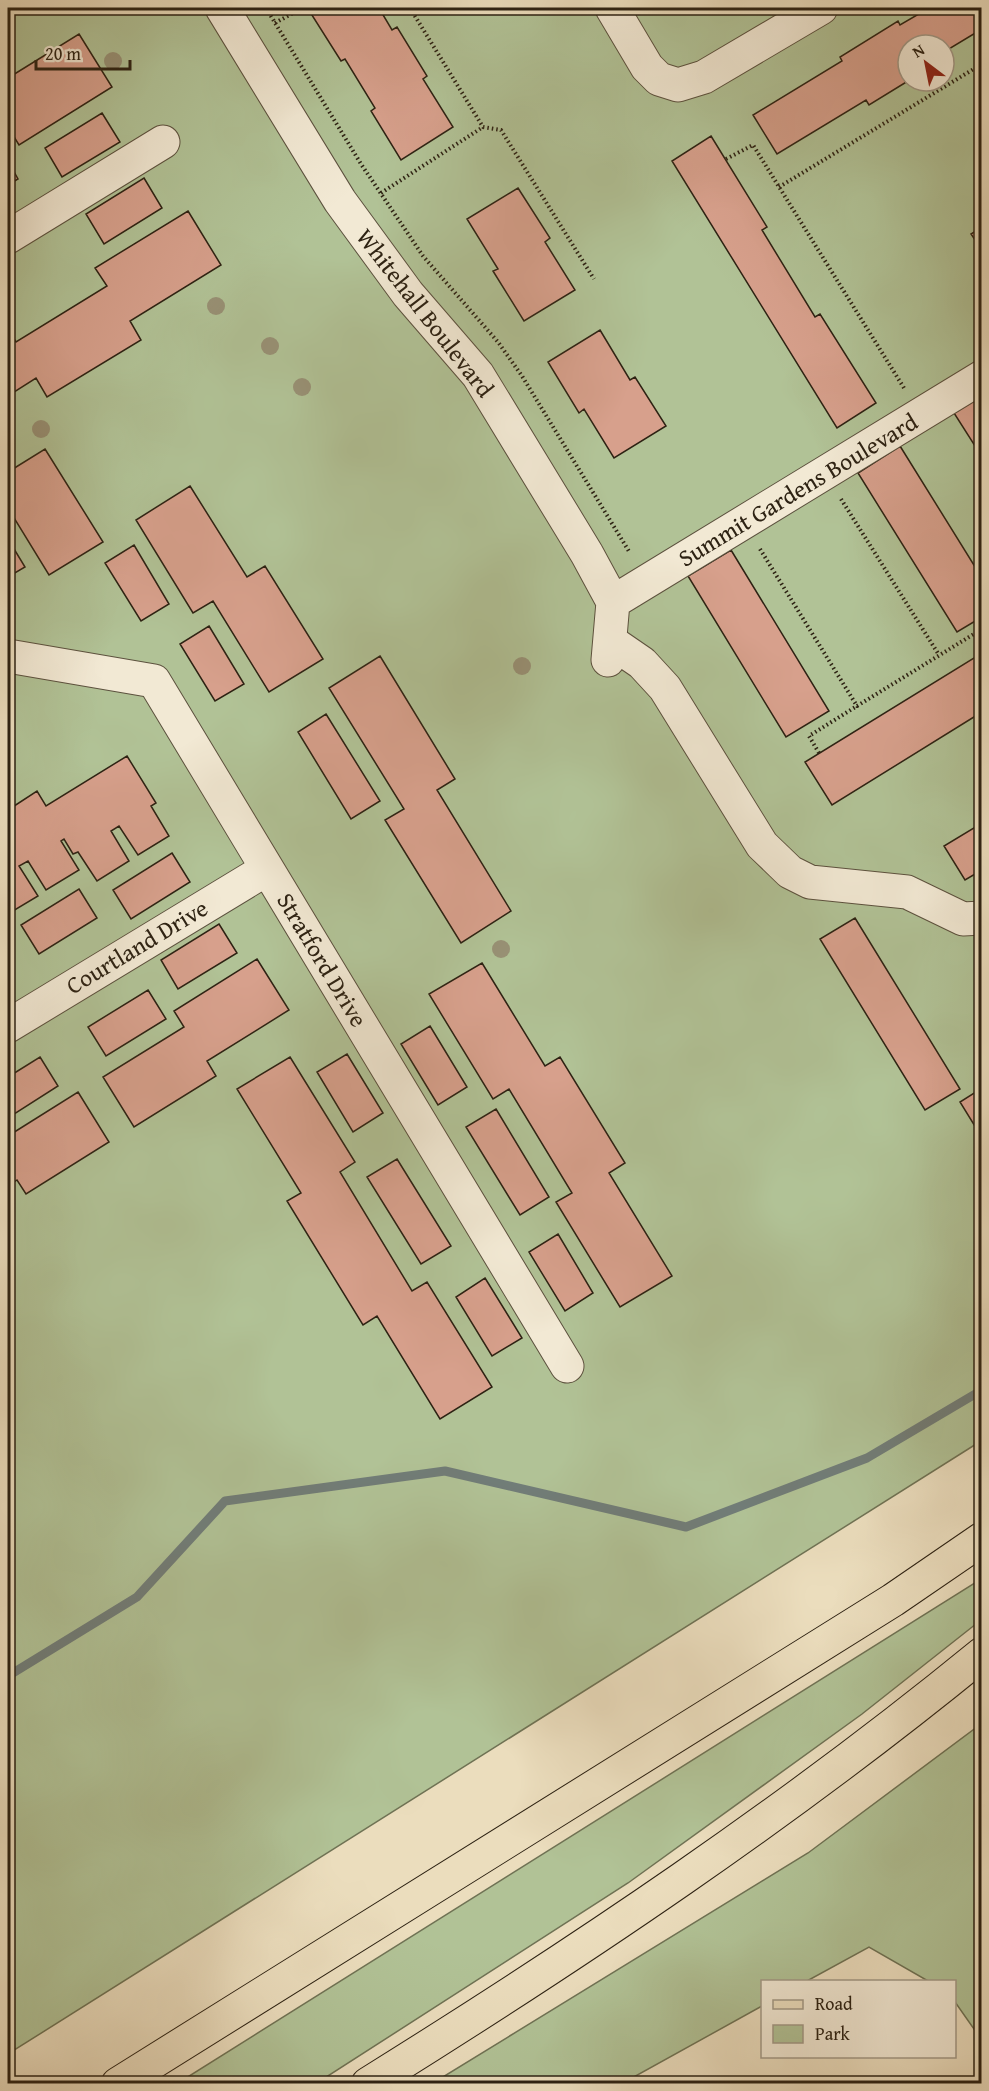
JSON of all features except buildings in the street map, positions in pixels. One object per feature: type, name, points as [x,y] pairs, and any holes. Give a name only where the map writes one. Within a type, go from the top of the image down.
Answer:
[{"type":"main road","points":[[118,2084],[893,1600],[981,1539]]},
{"type":"main road","points":[[368,2084],[515,1990],[700,1865],[890,1726],[981,1654]]},
{"type":"street","name":"Whitehall Boulevard","points":[[222,8],[340,201],[408,294],[478,375],[587,554],[613,602]]},
{"type":"street","points":[[612,8],[647,67],[659,79],[678,85],[704,77],[820,8]]},
{"type":"street","points":[[8,237],[163,142]]},
{"type":"street","name":"Summit Gardens Boulevard","points":[[613,602],[981,376]]},
{"type":"street","points":[[613,602],[609,650],[642,663],[665,688],[762,845],[790,872],[810,882],[907,891],[963,919],[981,918]]},
{"type":"street","name":"Stratford Drive","points":[[8,656],[154,681],[567,1366]]},
{"type":"street","name":"Courtland Drive","points":[[8,1026],[267,869]]},
{"type":"path","points":[[266,8],[361,164],[423,256],[498,342],[522,376],[631,555],[638,554]]},
{"type":"path","points":[[275,23],[302,8]]},
{"type":"path","points":[[410,8],[483,127]]},
{"type":"path","points":[[779,187],[981,64]]},
{"type":"path","points":[[381,193],[483,127],[501,130],[594,279]]},
{"type":"path","points":[[726,159],[753,145],[907,393]]},
{"type":"path","points":[[825,473],[939,656]]},
{"type":"path","points":[[756,543],[857,706]]},
{"type":"path","points":[[819,753],[809,736],[981,629]]},
{"type":"green space","points":[[8,8],[982,8],[981,1441],[8,2054]]},
{"type":"green space","points":[[981,1579],[981,1620],[862,1714],[628,1883],[317,2083],[178,2083]]},
{"type":"green space","points":[[981,1724],[981,2039],[956,2003],[956,1980],[926,1980],[869,1947],[809,1980],[761,1980],[761,2007],[623,2083],[433,2083],[808,1853]]},
{"type":"waterway","points":[[8,1676],[137,1597],[225,1501],[445,1471],[686,1527],[867,1458],[982,1390]]}]
